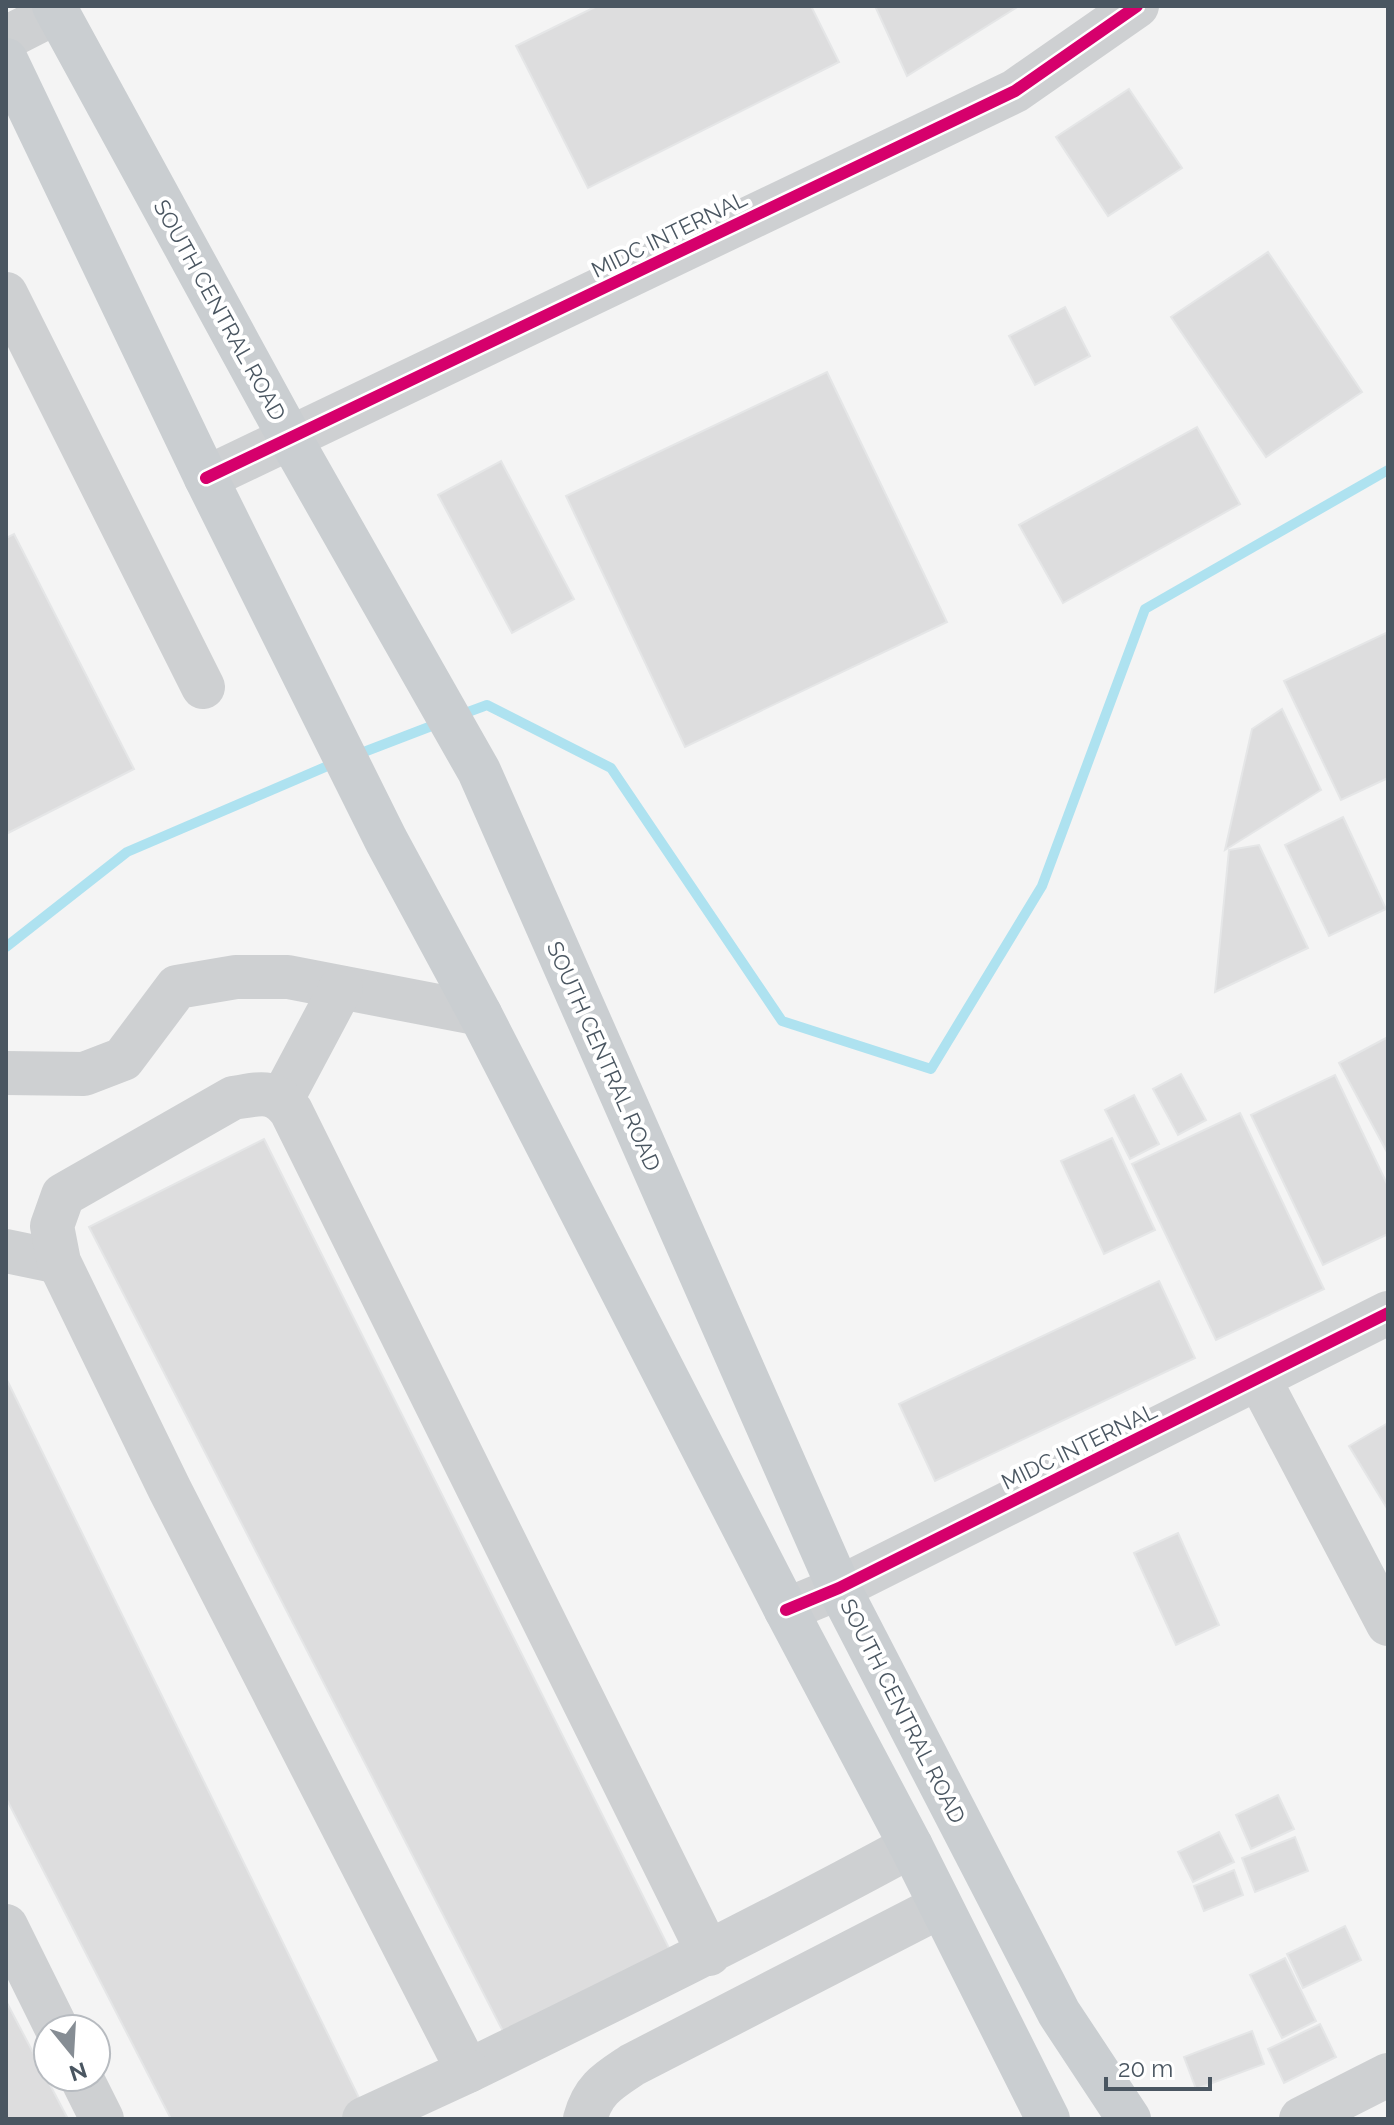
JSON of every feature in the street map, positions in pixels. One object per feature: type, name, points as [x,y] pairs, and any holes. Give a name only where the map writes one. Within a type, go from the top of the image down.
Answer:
[{"type":"main road","name":"SOUTH CENTRAL ROAD","points":[[56,9],[290,438],[479,771],[839,1588],[1059,2013],[1129,2119]]},
{"type":"main road","points":[[6,60],[206,478],[386,840],[480,1014],[786,1610],[911,1846],[1048,2119]]},
{"type":"street","name":"MIDC INTERNAL","points":[[206,478],[1015,91],[1137,6]]},
{"type":"street","points":[[6,38],[56,9]]},
{"type":"street","points":[[6,294],[203,687]]},
{"type":"street","points":[[6,1073],[84,1074],[123,1059],[177,987],[236,977],[288,977],[480,1014]]},
{"type":"street","points":[[282,1099],[341,988]]},
{"type":"street","points":[[468,2071],[170,1490],[59,1262],[52,1226],[63,1195],[233,1098],[266,1093],[282,1099],[298,1125],[709,1954]]},
{"type":"street","points":[[6,1251],[59,1262]]},
{"type":"street","name":"MIDC INTERNAL","points":[[786,1610],[839,1588],[1388,1313]]},
{"type":"street","points":[[1259,1379],[1388,1624]]},
{"type":"street","points":[[364,2119],[709,1954],[911,1846]]},
{"type":"street","points":[[585,2119],[602,2084],[632,2065],[939,1907]]},
{"type":"street","points":[[6,1926],[49,2013]]},
{"type":"street","points":[[1301,2119],[1388,2075]]},
{"type":"street","points":[[89,2093],[102,2119]]},
{"type":"building","points":[[597,6],[811,6],[839,62],[588,188],[516,46]]},
{"type":"building","points":[[875,6],[1019,6],[907,76]]},
{"type":"building","points":[[1129,89],[1182,168],[1108,216],[1056,137]]},
{"type":"building","points":[[1268,252],[1362,392],[1266,457],[1171,317]]},
{"type":"building","points":[[1065,307],[1090,356],[1035,385],[1009,336]]},
{"type":"building","points":[[827,372],[947,622],[685,747],[566,496]]},
{"type":"building","points":[[1197,427],[1240,504],[1063,603],[1019,525]]},
{"type":"building","points":[[501,461],[574,599],[512,633],[438,495]]},
{"type":"building","points":[[14,534],[134,769],[6,834],[6,538]]},
{"type":"building","points":[[1388,632],[1388,778],[1341,800],[1284,681]]},
{"type":"building","points":[[1282,709],[1321,790],[1225,850],[1252,729]]},
{"type":"building","points":[[1343,817],[1386,909],[1329,936],[1285,845]]},
{"type":"building","points":[[1259,845],[1308,948],[1215,992],[1229,850]]},
{"type":"building","points":[[1388,1037],[1388,1154],[1339,1063]]},
{"type":"building","points":[[1181,1074],[1206,1120],[1178,1135],[1153,1089]]},
{"type":"building","points":[[1335,1075],[1388,1186],[1388,1234],[1323,1265],[1251,1115]]},
{"type":"building","points":[[1134,1095],[1159,1144],[1130,1159],[1105,1110]]},
{"type":"building","points":[[1240,1113],[1324,1289],[1216,1340],[1132,1164]]},
{"type":"building","points":[[1112,1138],[1155,1230],[1104,1254],[1061,1161]]},
{"type":"building","points":[[264,1139],[671,1952],[509,2043],[89,1227]]},
{"type":"building","points":[[1159,1281],[1195,1358],[935,1481],[899,1404]]},
{"type":"building","points":[[6,1378],[365,2110],[343,2119],[171,2119],[6,1798]]},
{"type":"building","points":[[1388,1423],[1388,1510],[1349,1446]]},
{"type":"building","points":[[1178,1533],[1219,1625],[1176,1645],[1134,1553]]},
{"type":"building","points":[[1278,1795],[1294,1829],[1251,1849],[1236,1815]]},
{"type":"building","points":[[1219,1832],[1234,1862],[1193,1882],[1178,1852]]},
{"type":"building","points":[[1295,1837],[1308,1871],[1255,1892],[1242,1858]]},
{"type":"building","points":[[1234,1870],[1243,1895],[1204,1911],[1194,1886]]},
{"type":"building","points":[[1345,1926],[1361,1960],[1303,1988],[1287,1954]]},
{"type":"building","points":[[1285,1958],[1316,2021],[1282,2038],[1250,1975]]},
{"type":"building","points":[[6,2001],[32,2050],[32,2093],[54,2093],[68,2119],[6,2119]]},
{"type":"building","points":[[1320,2024],[1336,2057],[1284,2083],[1268,2049]]},
{"type":"building","points":[[1252,2031],[1264,2064],[1196,2089],[1184,2057]]},
{"type":"waterway","points":[[460,715],[487,705],[611,768],[782,1021],[931,1069],[1042,886],[1145,609],[1388,470]]},
{"type":"waterway","points":[[356,755],[442,722]]},
{"type":"waterway","points":[[6,947],[127,852],[337,762]]},
{"type":"cycle path","points":[[206,478],[1015,91],[1137,6]]},
{"type":"cycle path","points":[[786,1610],[839,1588],[1388,1313]]}]
